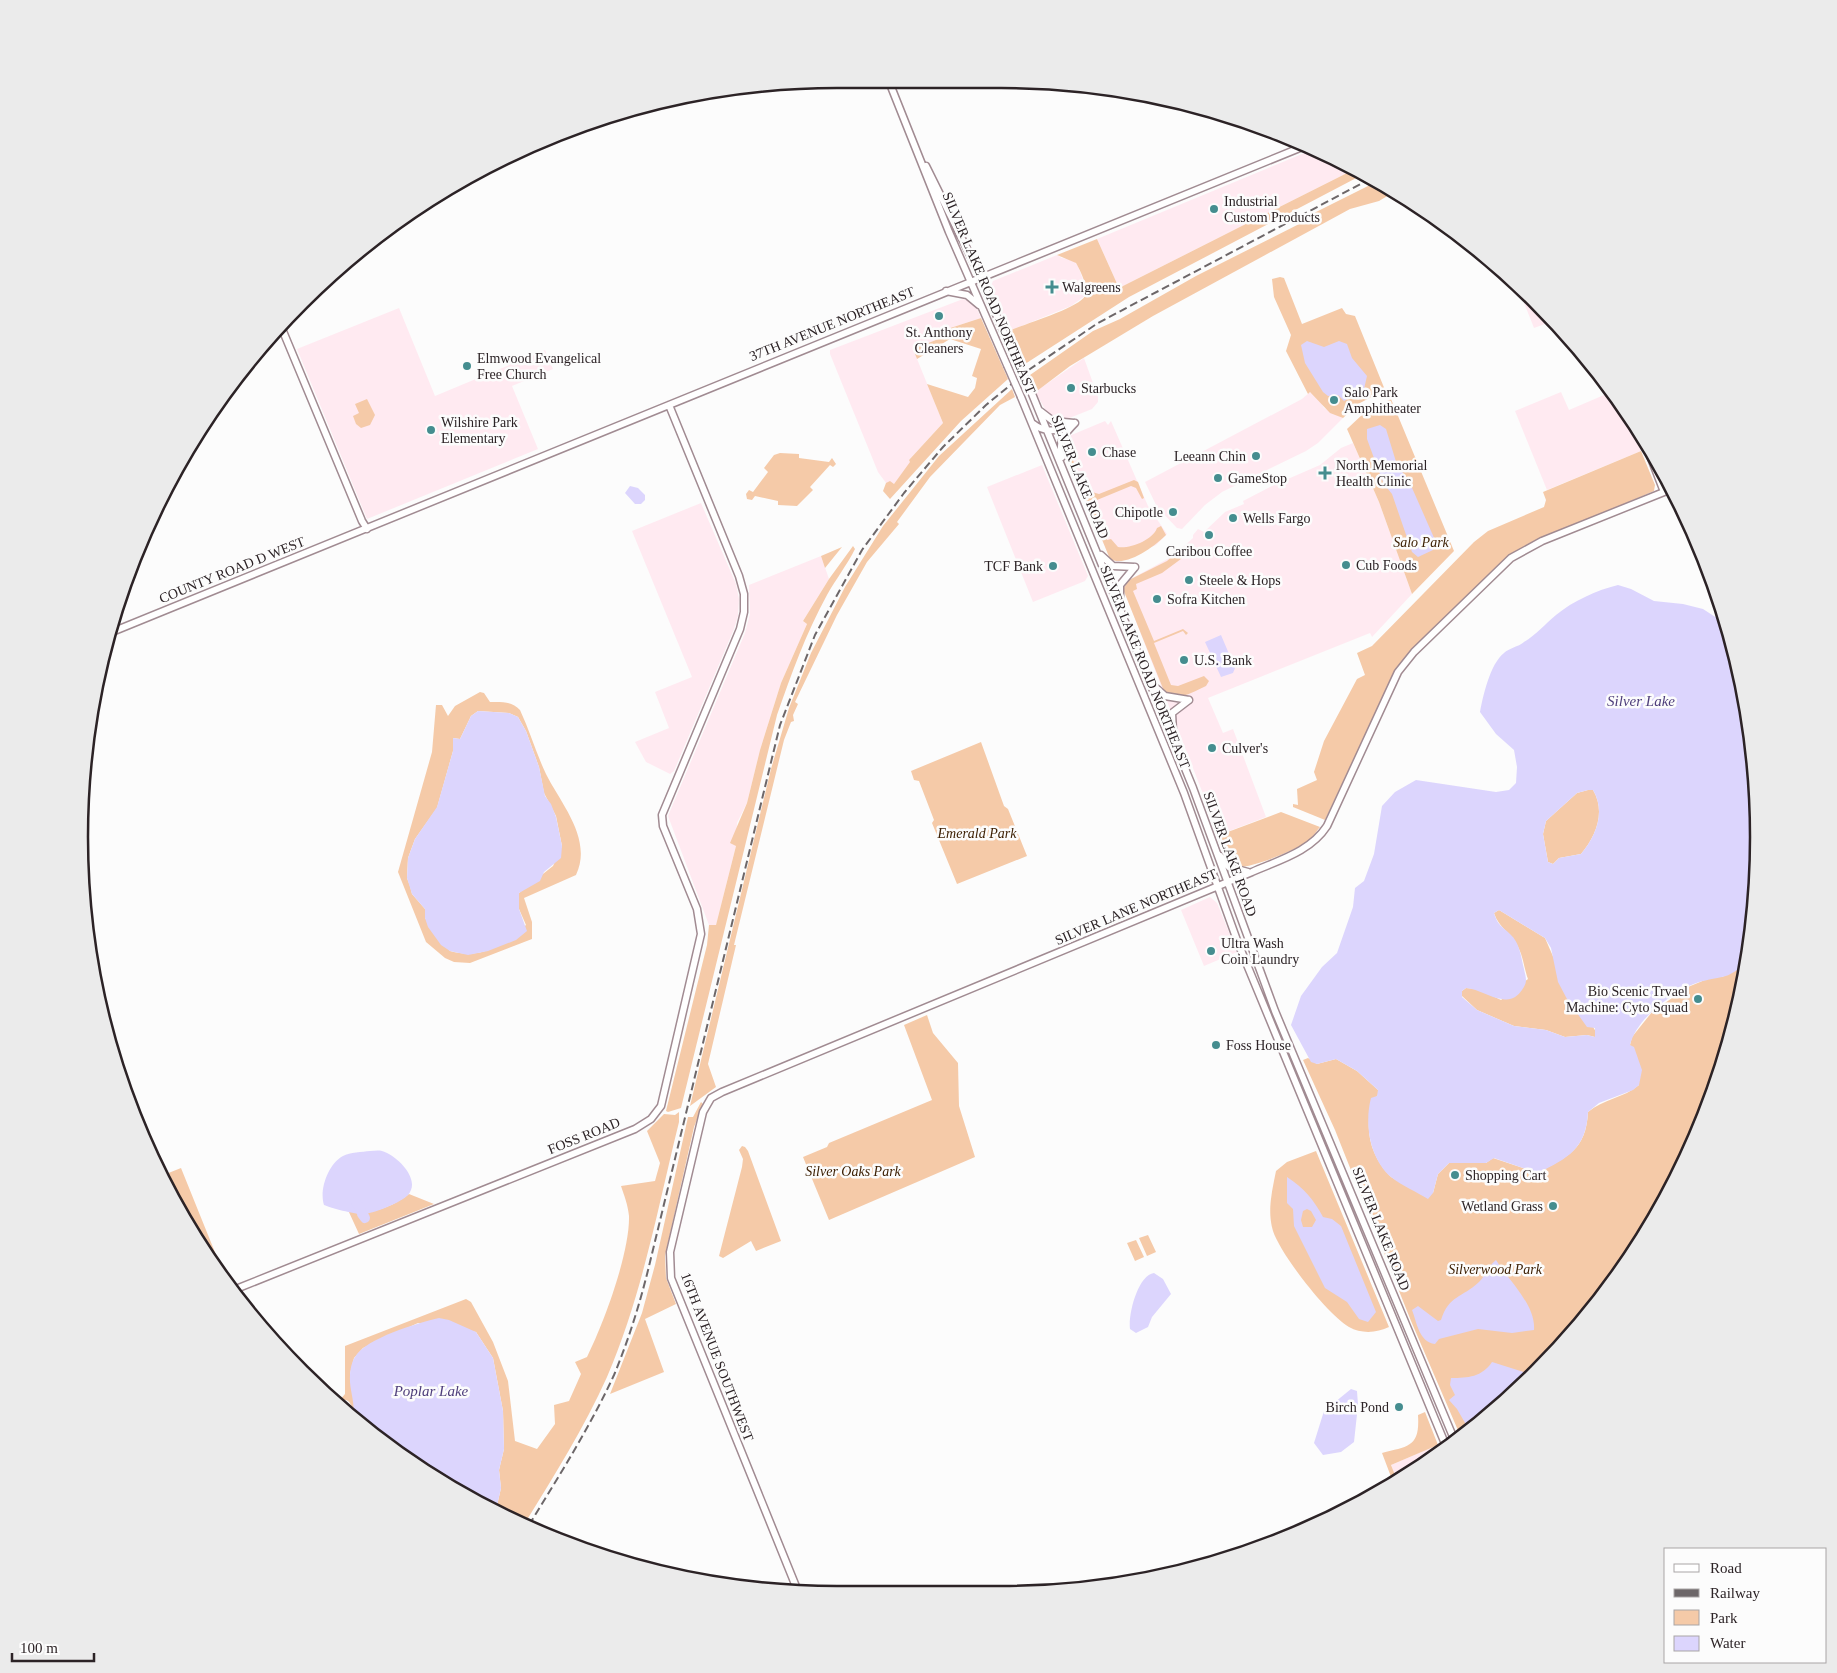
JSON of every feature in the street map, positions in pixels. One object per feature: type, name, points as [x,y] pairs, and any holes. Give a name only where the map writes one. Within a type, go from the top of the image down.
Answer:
[{"type":"main road","name":"SILVER LAKE ROAD NORTHEAST","points":[[892,88],[919,154],[979,277]]},
{"type":"main road","name":"37TH AVENUE NORTHEAST","points":[[367,529],[979,277],[1297,149]]},
{"type":"main road","name":"SILVER LAKE ROAD NORTHEAST","points":[[919,154],[928,183],[1008,365],[1184,793],[1235,936],[1444,1440]]},
{"type":"main road","name":"SILVER LAKE ROAD","points":[[979,277],[1066,474],[1175,743],[1275,1011],[1452,1434]]},
{"type":"main road","points":[[946,291],[969,296],[984,312]]},
{"type":"main road","points":[[283,332],[367,529]]},
{"type":"main road","name":"FOSS ROAD","points":[[239,1288],[645,1124],[654,1116],[663,1100],[701,934],[698,909],[662,819],[663,811],[740,629],[744,603],[744,594],[737,571],[669,405]]},
{"type":"main road","points":[[1038,410],[1053,421],[1075,423]]},
{"type":"main road","points":[[1031,422],[1040,429],[1047,430],[1056,430],[1075,423]]},
{"type":"main road","points":[[1066,474],[1060,448],[1061,442],[1065,432],[1075,423]]},
{"type":"main road","name":"SILVER LANE NORTHEAST","points":[[766,1075],[1302,850],[1322,832],[1398,672],[1414,652],[1494,572],[1511,558],[1542,541],[1664,492],[1662,486]]},
{"type":"main road","name":"COUNTY ROAD D WEST","points":[[117,630],[367,529]]},
{"type":"main road","points":[[1096,550],[1113,566],[1135,567],[1123,579],[1120,586],[1122,613]]},
{"type":"main road","points":[[1151,683],[1165,696],[1189,700],[1174,710],[1170,716],[1175,743]]},
{"type":"main road","points":[[1215,849],[1229,867],[1252,872]]},
{"type":"main road","name":"16TH AVENUE SOUTHWEST","points":[[766,1075],[722,1092],[705,1105],[670,1252],[670,1270],[680,1304],[795,1584]]},
{"type":"shaded area","points":[[1305,153],[1347,173],[1119,288],[1097,239]]},
{"type":"shaded area","points":[[1057,255],[1073,260],[1078,266],[1086,288],[1085,296],[1071,306],[1009,331],[990,288],[993,281]]},
{"type":"shaded area","points":[[963,299],[971,301],[976,306],[981,318],[938,332],[941,338],[913,349],[943,423],[909,460],[911,462],[894,484],[886,483],[878,472],[830,350]]},
{"type":"shaded area","points":[[1523,301],[1546,324],[1534,328]]},
{"type":"shaded area","points":[[399,308],[435,396],[545,350],[553,369],[512,386],[538,449],[367,519],[297,349]]},
{"type":"shaded area","points":[[1084,358],[1098,397],[1098,402],[1092,409],[1067,419],[1053,418],[1048,414],[1035,392]]},
{"type":"shaded area","points":[[1310,392],[1319,399],[1324,408],[1343,418],[1318,443],[1306,451],[1222,492],[1205,505],[1182,529],[1177,528],[1157,507],[1145,482],[1302,399]]},
{"type":"shaded area","points":[[1561,392],[1569,410],[1605,395],[1623,420],[1641,451],[1547,490],[1515,411]]},
{"type":"shaded area","points":[[1105,421],[1108,425],[1111,421],[1148,506],[1167,534],[1156,545],[1118,562],[1110,559],[1064,446],[1069,436]]},
{"type":"shaded area","points":[[1353,443],[1379,502],[1412,594],[1372,637],[1370,633],[1208,698],[1223,733],[1233,729],[1266,817],[1219,835],[1123,588],[1127,581],[1173,556],[1193,538],[1198,529],[1204,532],[1225,512],[1244,504],[1243,501],[1320,465],[1341,448]]},
{"type":"shaded area","points":[[1042,465],[1088,576],[1085,581],[1033,602],[987,487]]},
{"type":"shaded area","points":[[701,503],[736,584],[739,599],[738,616],[674,771],[670,774],[646,762],[635,742],[669,728],[655,692],[692,677],[632,531]]},
{"type":"shaded area","points":[[821,556],[829,579],[803,621],[807,624],[781,683],[760,750],[747,803],[737,823],[736,846],[716,925],[709,925],[668,816],[745,633],[750,614],[749,585]]},
{"type":"shaded area","points":[[1210,897],[1217,903],[1237,952],[1204,966],[1181,910]]},
{"type":"shaded area","points":[[1434,1447],[1394,1473],[1391,1465]]},
{"type":"green space","points":[[1347,173],[1356,178],[1129,297],[1025,364],[1009,331],[1073,306],[1081,301],[1086,293],[1082,274],[1076,263],[1057,255],[1097,239],[1119,288]]},
{"type":"green space","points":[[1370,185],[1388,196],[1379,201],[1350,209],[1153,316],[1070,366],[1037,391],[1030,375],[1093,331],[1120,319],[1196,276],[1309,219],[1306,217]]},
{"type":"green space","points":[[1284,278],[1302,324],[1342,308],[1346,314],[1355,316],[1385,390],[1358,404],[1343,418],[1330,413],[1310,392],[1308,394],[1286,351],[1291,335],[1274,297],[1272,279]]},
{"type":"green space","points":[[981,318],[1008,379],[961,421],[890,499],[883,491],[886,483],[890,481],[894,484],[910,462],[909,460],[943,423],[927,384],[968,397],[975,388],[977,378],[972,376],[981,349],[950,339],[917,359],[913,349],[941,338],[938,332]]},
{"type":"green space","points":[[1012,389],[1015,397],[1000,405],[930,477],[897,522],[899,524],[867,562],[837,615],[795,702],[798,704],[793,715],[794,721],[791,722],[784,740],[734,945],[736,945],[708,1064],[716,1087],[690,1106],[771,769],[789,708],[811,653],[845,587],[883,526],[939,456]]},
{"type":"green space","points":[[367,399],[375,415],[370,425],[361,428],[356,424],[353,416],[359,413],[355,404]]},
{"type":"green space","name":"Salo Park","points":[[1391,399],[1454,551],[1412,594],[1379,502],[1347,429],[1364,413]]},
{"type":"green space","points":[[1070,435],[1067,445],[1075,465],[1080,465],[1076,468],[1087,493],[1099,494],[1134,480],[1138,482],[1144,498],[1142,499],[1136,488],[1131,486],[1097,500],[1097,507],[1094,509],[1107,540],[1111,539],[1118,547],[1129,547],[1140,543],[1161,526],[1166,535],[1148,550],[1124,561],[1110,559],[1064,447]]},
{"type":"green space","points":[[1641,451],[1655,485],[1654,491],[1524,547],[1498,566],[1439,624],[1391,680],[1325,820],[1293,807],[1293,804],[1298,805],[1297,789],[1317,780],[1314,772],[1324,741],[1357,679],[1365,675],[1357,653],[1372,646],[1474,542],[1488,531],[1544,507],[1546,500],[1543,492]]},
{"type":"green space","points":[[780,453],[799,454],[799,458],[829,462],[832,458],[836,464],[833,467],[830,465],[810,487],[813,490],[797,506],[778,505],[778,501],[755,496],[752,500],[747,499],[746,494],[749,490],[753,492],[768,472],[764,468],[774,455]]},
{"type":"green space","points":[[853,546],[855,549],[849,561],[827,595],[812,624],[793,669],[777,715],[681,1108],[668,1112],[666,1111],[707,945],[709,925],[716,925],[736,846],[730,843],[747,803],[760,750],[781,683],[807,624],[803,621],[829,579]]},
{"type":"green space","points":[[842,547],[825,568],[821,556]]},
{"type":"green space","points":[[1183,547],[1191,551],[1189,557],[1185,556],[1162,573],[1136,584],[1137,589],[1133,591],[1154,641],[1183,629],[1188,633],[1186,635],[1183,631],[1154,643],[1171,685],[1178,686],[1204,676],[1209,681],[1206,686],[1190,694],[1174,696],[1164,691],[1123,589],[1129,580],[1167,561]]},
{"type":"green space","points":[[480,692],[484,693],[490,702],[510,704],[520,710],[546,774],[573,822],[581,848],[580,862],[576,875],[524,898],[532,922],[532,939],[470,963],[454,962],[445,958],[426,942],[398,872],[432,752],[436,705],[442,705],[448,716],[455,706]],"holes":[[[478,711],[509,713],[518,717],[526,731],[539,767],[544,793],[556,816],[562,846],[553,866],[519,893],[519,909],[526,925],[509,939],[491,949],[472,954],[450,951],[425,918],[425,909],[412,894],[407,878],[408,858],[415,839],[437,808],[453,751],[453,738],[460,739],[471,716]]]},
{"type":"green space","name":"Emerald Park","points":[[981,742],[1004,806],[1008,809],[1027,856],[957,884],[932,823],[934,820],[919,781],[914,780],[911,771]]},
{"type":"green space","points":[[1593,790],[1599,807],[1597,824],[1591,840],[1581,854],[1559,858],[1553,864],[1548,862],[1543,834],[1546,821],[1577,793]]},
{"type":"green space","points":[[1281,812],[1320,827],[1306,842],[1278,856],[1255,864],[1236,867],[1230,865],[1217,836]]},
{"type":"green space","points":[[1499,910],[1545,938],[1555,961],[1596,1032],[1595,1037],[1587,1035],[1565,1037],[1546,1030],[1514,1026],[1477,1010],[1462,996],[1462,991],[1466,988],[1478,989],[1501,1000],[1528,979],[1517,945],[1496,918],[1494,913]]},
{"type":"green space","name":"Silverwood Park","points":[[1737,969],[1724,1030],[1710,1077],[1672,1168],[1649,1211],[1623,1253],[1564,1330],[1494,1400],[1458,1430],[1411,1321],[1335,1130],[1303,1060],[1308,1058],[1317,1064],[1336,1059],[1357,1071],[1378,1090],[1379,1093],[1373,1103],[1370,1114],[1370,1136],[1376,1157],[1393,1179],[1433,1193],[1438,1174],[1449,1163],[1486,1163],[1493,1158],[1538,1173],[1566,1157],[1579,1144],[1583,1136],[1588,1112],[1639,1085],[1630,1045],[1632,1037],[1652,1012],[1688,987],[1712,977],[1722,977]]},
{"type":"green space","name":"Silver Oaks Park","points":[[927,1015],[933,1033],[958,1063],[959,1106],[975,1157],[829,1220],[803,1157],[827,1147],[829,1143],[932,1100],[904,1025]]},
{"type":"green space","points":[[701,1102],[703,1104],[694,1127],[665,1256],[666,1278],[676,1304],[645,1319],[664,1372],[610,1394],[642,1313],[655,1265],[688,1117],[693,1117]]},
{"type":"green space","points":[[679,1112],[679,1122],[648,1251],[640,1283],[619,1346],[589,1415],[528,1518],[497,1504],[501,1488],[499,1470],[504,1449],[503,1411],[493,1358],[476,1332],[418,1323],[363,1348],[354,1358],[350,1374],[355,1410],[350,1402],[341,1398],[345,1394],[345,1346],[466,1299],[471,1302],[493,1342],[508,1381],[515,1441],[537,1449],[555,1424],[554,1405],[569,1401],[581,1374],[575,1362],[587,1357],[615,1287],[625,1248],[629,1216],[621,1186],[655,1181],[660,1163],[647,1131],[664,1114],[675,1115]]},
{"type":"green space","points":[[742,1146],[748,1151],[781,1241],[756,1251],[751,1241],[723,1258],[719,1256],[742,1167],[743,1159],[739,1150]]},
{"type":"green space","points":[[1316,1151],[1389,1327],[1384,1329],[1369,1332],[1359,1331],[1349,1327],[1340,1320],[1306,1283],[1285,1254],[1273,1231],[1270,1208],[1276,1171],[1287,1162]]},
{"type":"green space","points":[[181,1168],[217,1257],[188,1211],[168,1173]]},
{"type":"green space","points":[[409,1194],[434,1204],[359,1234],[348,1210],[364,1212],[380,1209],[395,1203]]},
{"type":"green space","points":[[1148,1235],[1156,1252],[1147,1256],[1139,1238]]},
{"type":"green space","points":[[1136,1240],[1144,1257],[1135,1261],[1127,1243]]},
{"type":"green space","points":[[1425,1412],[1438,1444],[1391,1465],[1394,1473],[1390,1475],[1382,1453],[1399,1449],[1415,1439],[1418,1415]]},
{"type":"water","points":[[1307,341],[1324,347],[1339,341],[1347,344],[1352,358],[1367,376],[1364,389],[1349,394],[1349,398],[1344,401],[1338,395],[1328,396],[1323,392],[1305,363],[1301,345]]},
{"type":"water","points":[[1380,425],[1386,429],[1397,465],[1409,481],[1435,540],[1433,550],[1418,557],[1412,552],[1392,494],[1384,484],[1367,439],[1367,429]]},
{"type":"water","points":[[630,486],[638,488],[645,495],[645,500],[641,504],[635,504],[625,493]]},
{"type":"water","name":"Silver Lake","points":[[1618,585],[1631,589],[1654,601],[1683,604],[1703,609],[1716,618],[1735,690],[1748,788],[1750,836],[1748,885],[1737,970],[1725,976],[1689,986],[1671,996],[1646,1018],[1633,1036],[1630,1045],[1634,1047],[1642,1070],[1639,1085],[1633,1090],[1599,1103],[1588,1112],[1584,1135],[1574,1151],[1566,1157],[1538,1173],[1494,1158],[1486,1163],[1449,1163],[1438,1174],[1433,1193],[1428,1199],[1391,1177],[1378,1161],[1370,1140],[1368,1119],[1371,1098],[1377,1096],[1378,1090],[1357,1071],[1336,1059],[1317,1064],[1311,1062],[1291,1025],[1301,996],[1322,967],[1337,953],[1353,907],[1355,888],[1364,881],[1374,854],[1382,806],[1395,792],[1416,780],[1496,792],[1509,790],[1516,783],[1517,767],[1514,750],[1496,734],[1480,712],[1491,672],[1499,658],[1506,651],[1528,639],[1570,605],[1594,593]],"holes":[[[1593,790],[1597,798],[1599,815],[1591,840],[1581,854],[1559,858],[1553,864],[1548,862],[1543,834],[1546,821],[1577,793]],[[1499,910],[1545,938],[1551,948],[1558,982],[1567,999],[1587,1027],[1595,1028],[1595,1037],[1587,1035],[1565,1037],[1546,1030],[1514,1026],[1477,1010],[1462,997],[1462,991],[1466,988],[1498,998],[1511,999],[1518,995],[1526,982],[1520,950],[1513,938],[1497,921],[1494,913]]]},
{"type":"water","points":[[1221,635],[1235,668],[1233,673],[1221,677],[1205,642]]},
{"type":"water","points":[[478,711],[509,713],[518,717],[526,731],[539,767],[545,796],[551,804],[556,817],[562,846],[561,858],[544,872],[540,881],[519,893],[519,909],[527,931],[516,940],[488,951],[468,955],[450,951],[441,945],[428,927],[425,909],[412,894],[407,878],[408,858],[415,839],[437,807],[453,751],[453,738],[460,739],[471,716]]},
{"type":"water","points":[[370,1151],[388,1153],[406,1168],[412,1182],[408,1195],[393,1204],[366,1214],[348,1212],[324,1205],[324,1185],[333,1165],[343,1156]]},
{"type":"water","points":[[1287,1177],[1308,1195],[1323,1217],[1332,1219],[1341,1226],[1376,1312],[1368,1322],[1359,1319],[1347,1302],[1325,1288],[1294,1226],[1293,1209],[1287,1203]],"holes":[[[1307,1209],[1311,1211],[1316,1220],[1312,1227],[1303,1227],[1301,1220],[1303,1211]]]},
{"type":"water","points":[[1496,1260],[1531,1311],[1534,1330],[1512,1333],[1478,1329],[1439,1339],[1435,1344],[1425,1340],[1419,1331],[1412,1310],[1418,1306],[1438,1321],[1441,1320],[1452,1301],[1479,1282]]},
{"type":"water","points":[[1154,1273],[1163,1279],[1171,1294],[1152,1317],[1148,1327],[1136,1333],[1130,1329],[1132,1305],[1143,1280],[1148,1275]]},
{"type":"water","name":"Poplar Lake","points":[[439,1318],[449,1320],[476,1332],[493,1358],[503,1411],[504,1449],[499,1470],[501,1488],[497,1504],[420,1459],[354,1409],[350,1371],[354,1359],[361,1350],[381,1338]]},
{"type":"water","points":[[1492,1362],[1524,1372],[1465,1423],[1449,1400],[1455,1395],[1450,1385],[1451,1378],[1474,1376]]},
{"type":"water","points":[[1351,1389],[1357,1391],[1358,1405],[1354,1442],[1341,1452],[1323,1455],[1314,1443],[1324,1411]]},
{"type":"waterway","points":[[356,1202],[365,1218],[362,1214]]},
{"type":"railway","points":[[532,1520],[595,1413],[614,1375],[630,1333],[639,1305],[780,725],[815,635],[862,550],[904,493],[943,447],[986,405],[1030,369],[1098,323],[1364,182]]},
{"type":"place","name":"Industrial Custom Products","points":[[1214,209]]},
{"type":"place","name":"Walgreens","points":[[1052,287]]},
{"type":"place","name":"St. Anthony Cleaners","points":[[939,316]]},
{"type":"place","name":"Elmwood Evangelical Free Church","points":[[467,366]]},
{"type":"place","name":"Starbucks","points":[[1071,388]]},
{"type":"place","name":"Salo Park Amphitheater","points":[[1334,400]]},
{"type":"place","name":"Wilshire Park Elementary","points":[[431,430]]},
{"type":"place","name":"Chase","points":[[1092,452]]},
{"type":"place","name":"Leeann Chin","points":[[1256,456]]},
{"type":"place","name":"North Memorial Health Clinic","points":[[1325,473]]},
{"type":"place","name":"GameStop","points":[[1218,478]]},
{"type":"place","name":"Chipotle","points":[[1173,512]]},
{"type":"place","name":"Wells Fargo","points":[[1233,518]]},
{"type":"place","name":"Caribou Coffee","points":[[1209,535]]},
{"type":"place","name":"Cub Foods","points":[[1346,565]]},
{"type":"place","name":"TCF Bank","points":[[1053,566]]},
{"type":"place","name":"Steele & Hops","points":[[1189,580]]},
{"type":"place","name":"Sofra Kitchen","points":[[1157,599]]},
{"type":"place","name":"U.S. Bank","points":[[1184,660]]},
{"type":"place","name":"Culver's","points":[[1212,748]]},
{"type":"place","name":"Ultra Wash Coin Laundry","points":[[1211,951]]},
{"type":"place","name":"Bio Scenic Trvael Machine: Cyto Squad","points":[[1698,999]]},
{"type":"place","name":"Foss House","points":[[1216,1045]]},
{"type":"place","name":"Shopping Cart","points":[[1455,1175]]},
{"type":"place","name":"Wetland Grass","points":[[1553,1206]]},
{"type":"place","name":"Birch Pond","points":[[1399,1407]]}]
